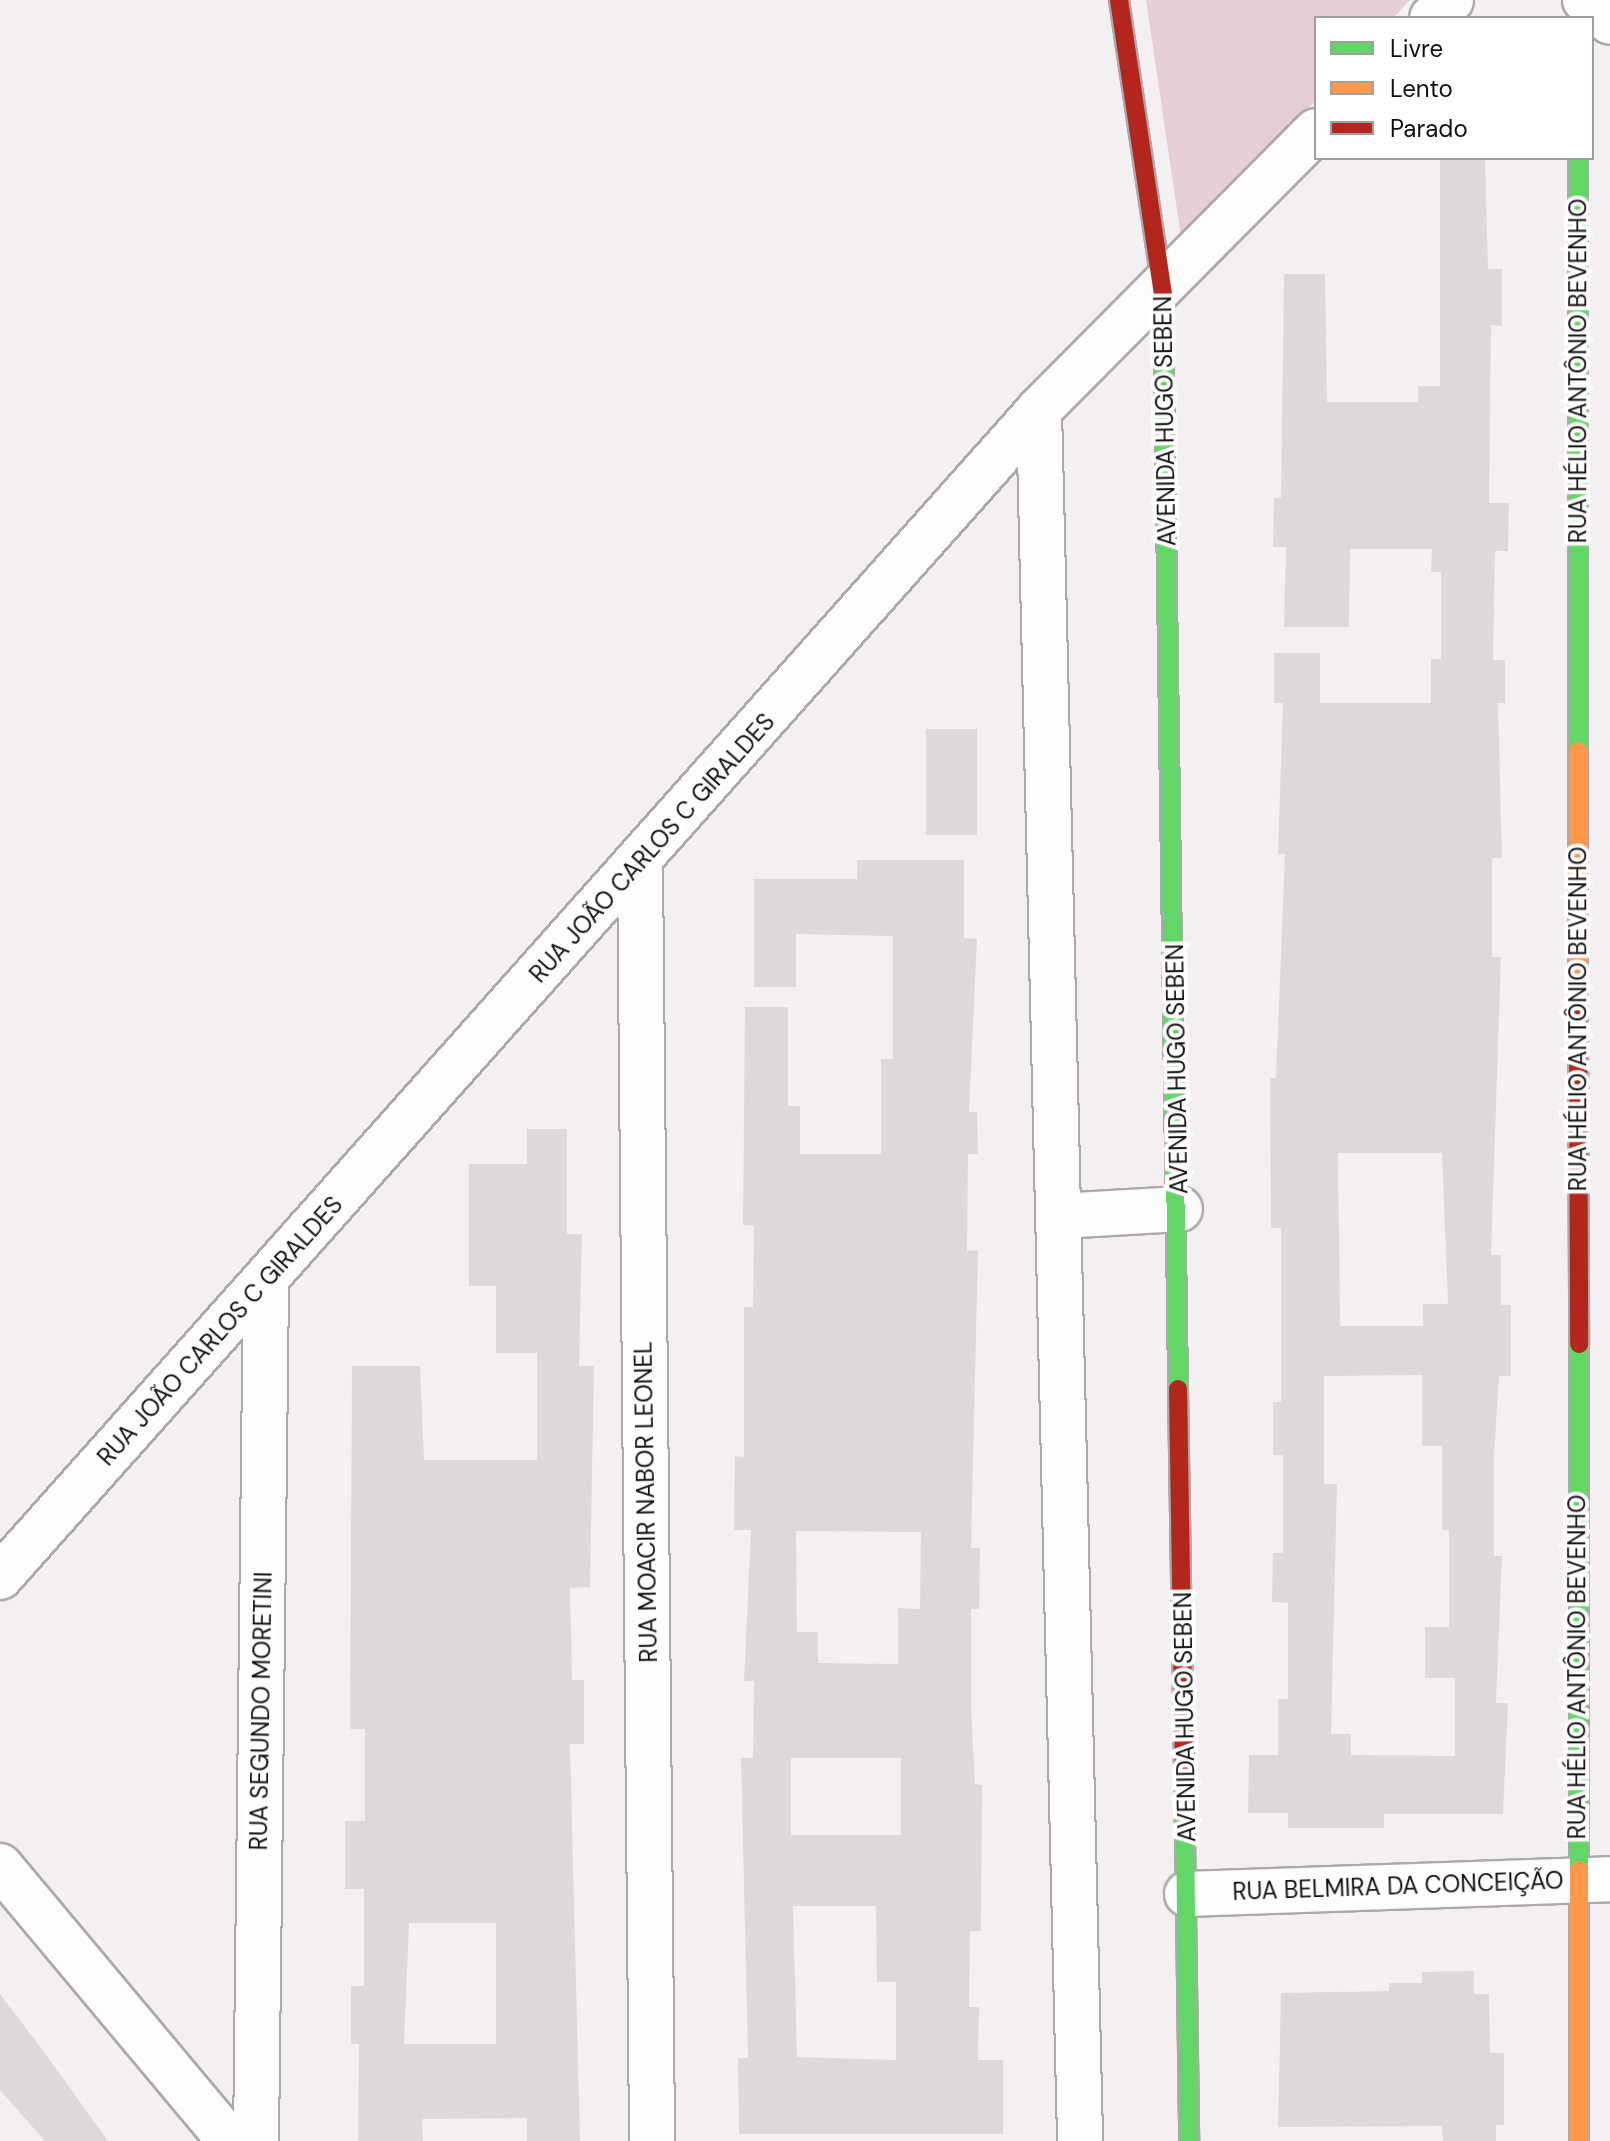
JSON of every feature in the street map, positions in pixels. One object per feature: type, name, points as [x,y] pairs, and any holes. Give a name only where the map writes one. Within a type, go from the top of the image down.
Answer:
[{"type":"street","name":"AVENIDA HUGO SEBEN","points":[[1119,0],[1163,280],[1180,1209],[1189,2141]]},
{"type":"street","points":[[1434,16],[1451,0]]},
{"type":"street","points":[[1585,0],[1610,22]]},
{"type":"street","name":"RUA JOÃO CARLOS C GIRALDES","points":[[0,1577],[640,863],[1039,410],[1163,280],[1314,133]]},
{"type":"street","name":"RUA HÉLIO ANTÔNIO BEVENHO","points":[[1578,160],[1594,1879],[1579,2141]]},
{"type":"street","points":[[1039,410],[1080,2141]]},
{"type":"street","name":"RUA MOACIR NABOR LEONEL","points":[[640,863],[652,2141]]},
{"type":"street","points":[[1060,1216],[1180,1209]]},
{"type":"street","name":"RUA SEGUNDO MORETINI","points":[[256,2141],[266,1281]]},
{"type":"street","points":[[0,1866],[230,2141]]},
{"type":"street","name":"RUA BELMIRA DA CONCEIÇÃO","points":[[1187,1894],[1594,1879]]},
{"type":"shaded area","points":[[1146,0],[1410,0],[1395,16],[1314,16],[1314,102],[1182,244]]},
{"type":"building","points":[[1440,160],[1485,160],[1488,269],[1502,269],[1502,326],[1491,325],[1489,503],[1509,503],[1508,551],[1495,551],[1493,660],[1505,660],[1505,703],[1498,703],[1502,858],[1492,858],[1492,957],[1501,957],[1491,1255],[1501,1255],[1501,1305],[1511,1305],[1511,1376],[1499,1376],[1494,1456],[1494,1556],[1502,1556],[1496,1703],[1508,1703],[1503,1814],[1384,1814],[1384,1828],[1288,1828],[1288,1813],[1248,1813],[1249,1755],[1278,1755],[1278,1699],[1288,1699],[1288,1603],[1272,1602],[1273,1553],[1283,1553],[1283,1455],[1273,1455],[1273,1402],[1281,1402],[1281,1228],[1271,1228],[1270,1078],[1276,1078],[1285,854],[1278,854],[1283,703],[1274,703],[1274,653],[1320,653],[1320,703],[1431,703],[1431,659],[1441,659],[1441,572],[1431,572],[1432,549],[1350,549],[1349,627],[1284,627],[1286,547],[1273,547],[1274,498],[1281,498],[1284,274],[1325,274],[1327,402],[1418,402],[1418,386],[1440,386]],"holes":[[[1338,1153],[1442,1153],[1448,1304],[1423,1304],[1423,1326],[1340,1326]],[[1422,1375],[1422,1446],[1442,1446],[1442,1530],[1449,1530],[1449,1627],[1425,1627],[1425,1678],[1455,1678],[1455,1756],[1351,1755],[1351,1734],[1331,1734],[1337,1484],[1324,1484],[1324,1376]]]},
{"type":"building","points":[[926,729],[977,729],[977,835],[926,835]]},
{"type":"building","points":[[857,860],[964,860],[964,938],[977,939],[969,1112],[977,1112],[978,1154],[968,1154],[967,1251],[978,1250],[971,1548],[980,1548],[979,1609],[971,1609],[971,1707],[975,1784],[982,1785],[981,1931],[970,1931],[969,2007],[979,2007],[978,2060],[1003,2060],[1003,2134],[739,2134],[738,2058],[748,2058],[741,1758],[753,1758],[754,1681],[744,1681],[751,1530],[734,1530],[735,1456],[744,1457],[744,1307],[753,1307],[754,1226],[743,1225],[745,1007],[788,1007],[788,1106],[800,1106],[800,1154],[881,1154],[881,1059],[893,1059],[893,936],[796,934],[796,987],[754,987],[754,879],[857,879]],"holes":[[[796,1531],[921,1532],[920,1609],[898,1608],[898,1664],[818,1663],[818,1632],[797,1632]],[[791,1758],[901,1758],[901,1835],[791,1835]],[[793,1906],[876,1906],[877,1982],[896,1982],[896,2060],[797,2057]]]},
{"type":"building","points":[[527,1129],[567,1129],[567,1234],[582,1234],[579,1366],[594,1366],[590,1587],[570,1588],[572,1680],[584,1680],[584,1744],[570,1744],[580,2141],[527,2141],[527,2118],[422,2119],[423,2141],[358,2141],[359,2044],[351,2044],[351,1986],[364,1986],[364,1889],[345,1889],[345,1821],[365,1821],[365,1729],[350,1729],[352,1366],[420,1366],[424,1460],[537,1460],[537,1353],[496,1353],[496,1286],[469,1286],[469,1164],[527,1164]],"holes":[[[409,1923],[496,1923],[496,2044],[404,2044]]]},
{"type":"building","points":[[1474,1971],[1474,1994],[1489,1994],[1490,2053],[1504,2053],[1504,2125],[1496,2125],[1496,2141],[1443,2141],[1442,2126],[1278,2127],[1281,1993],[1389,1991],[1389,1983],[1422,1983],[1422,1972]]},
{"type":"building","points":[[0,1994],[108,2141],[45,2141],[0,2090]]},
{"type":"traffic: fast","points":[[1578,160],[1578,751]]},
{"type":"traffic: fast","points":[[1163,296],[1178,1389]]},
{"type":"traffic: fast","points":[[1579,1344],[1579,1870]]},
{"type":"traffic: fast","points":[[1184,1767],[1189,2141]]},
{"type":"traffic: slow","points":[[1578,751],[1578,1008]]},
{"type":"traffic: slow","points":[[1579,1870],[1579,2141]]},
{"type":"traffic: jam","points":[[1119,0],[1163,296]]},
{"type":"traffic: jam","points":[[1578,1008],[1579,1344]]},
{"type":"traffic: jam","points":[[1178,1389],[1184,1767]]}]
